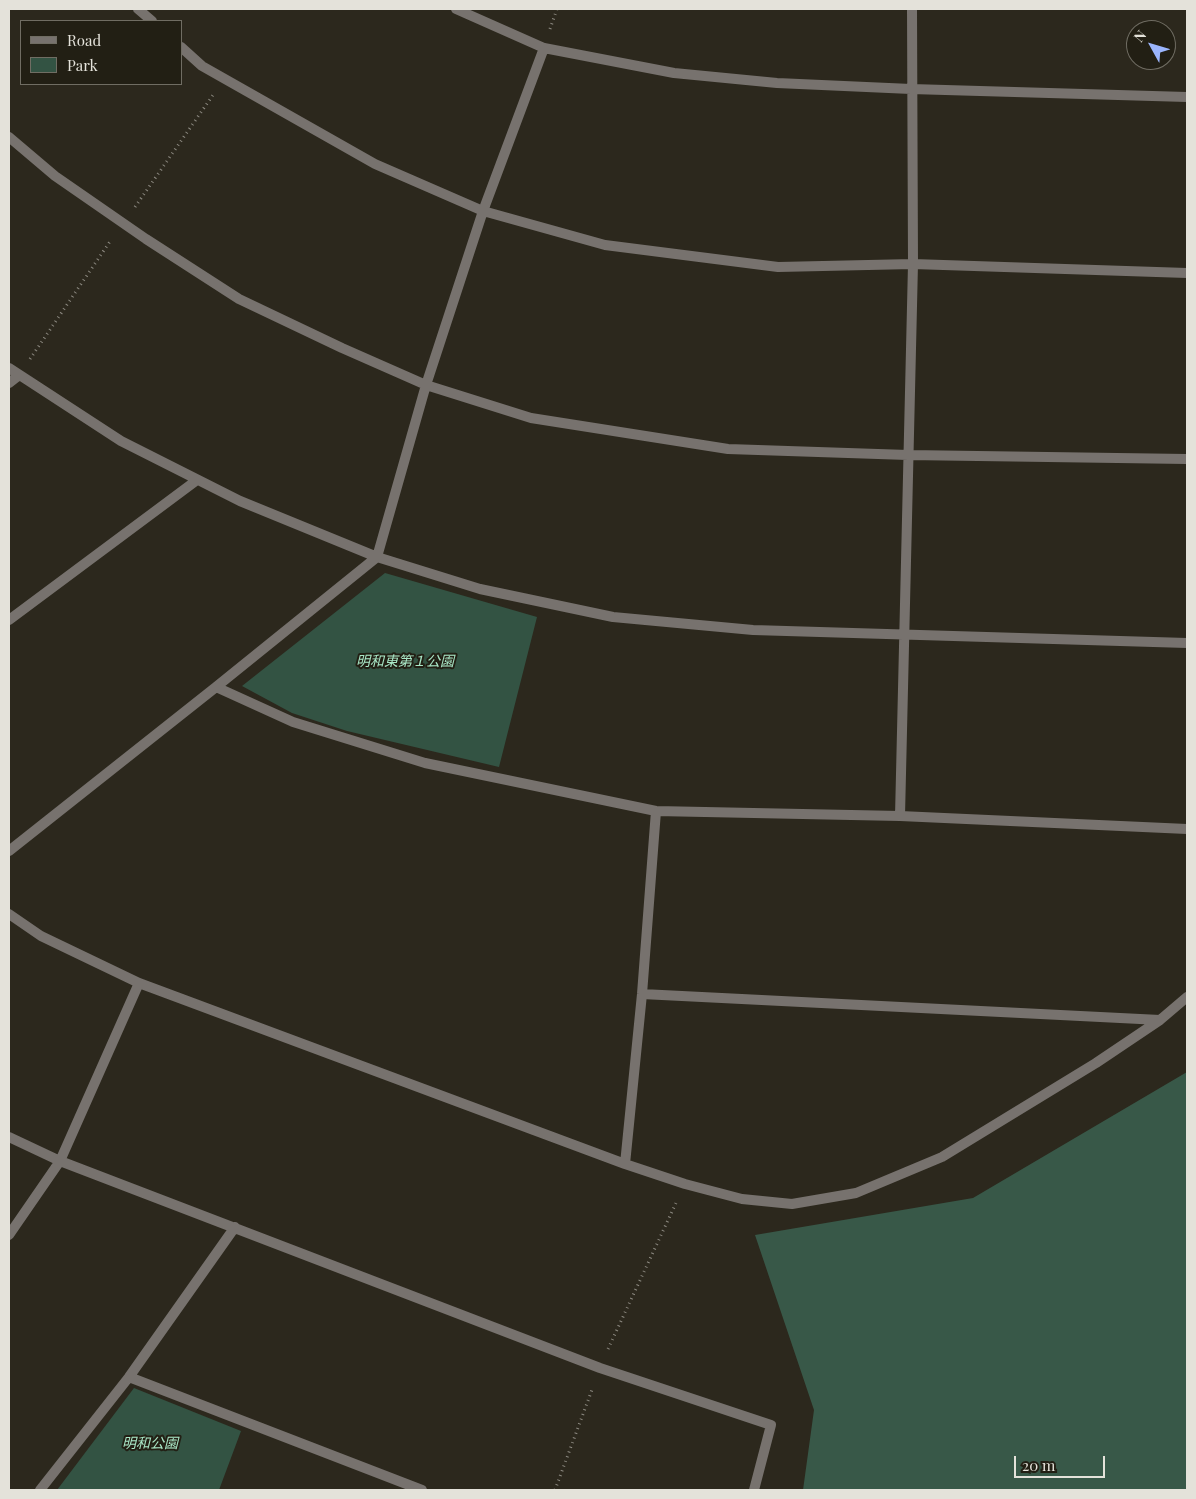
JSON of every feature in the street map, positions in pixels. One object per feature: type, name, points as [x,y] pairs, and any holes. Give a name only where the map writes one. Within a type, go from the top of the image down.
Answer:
[{"type":"street","points":[[138,9],[151,20]]},
{"type":"street","points":[[456,9],[544,48],[674,73],[778,83],[1187,97]]},
{"type":"street","points":[[900,816],[912,264],[912,9]]},
{"type":"street","points":[[182,48],[202,66],[367,159],[483,211],[605,245],[778,267],[912,264],[1187,272]]},
{"type":"street","points":[[9,851],[216,687],[377,556],[426,385],[483,211],[544,48]]},
{"type":"street","points":[[9,137],[55,176],[146,239],[239,299],[426,385],[531,418],[728,449],[908,455],[1187,460]]},
{"type":"street","points":[[9,368],[18,376],[121,441],[240,501],[377,556],[480,589],[613,617],[753,630],[1187,643]]},
{"type":"street","points":[[9,384],[18,376]]},
{"type":"street","points":[[9,620],[197,480]]},
{"type":"street","points":[[216,687],[293,722],[425,763],[656,811],[900,816],[1187,829]]},
{"type":"street","points":[[625,1164],[642,994],[656,811]]},
{"type":"street","points":[[9,914],[42,936],[139,982],[625,1164],[684,1184],[742,1199],[792,1204],[856,1193],[942,1157],[1096,1063],[1160,1020],[1187,997]]},
{"type":"street","points":[[9,1235],[60,1161],[139,982]]},
{"type":"street","points":[[642,994],[1160,1020]]},
{"type":"street","points":[[9,1137],[60,1161],[600,1368],[771,1425],[754,1490]]},
{"type":"street","points":[[40,1490],[129,1377],[235,1227]]},
{"type":"street","points":[[129,1377],[422,1490]]},
{"type":"path","points":[[555,1490],[600,1368],[684,1184]]},
{"type":"green space","name":"明和東第１公園","points":[[385,573],[537,617],[499,767],[347,731],[292,713],[242,686]]},
{"type":"green space","points":[[1187,1072],[1187,1490],[803,1490],[814,1410],[755,1235],[973,1198]]},
{"type":"green space","name":"明和公園","points":[[134,1388],[241,1431],[219,1490],[57,1490]]}]
